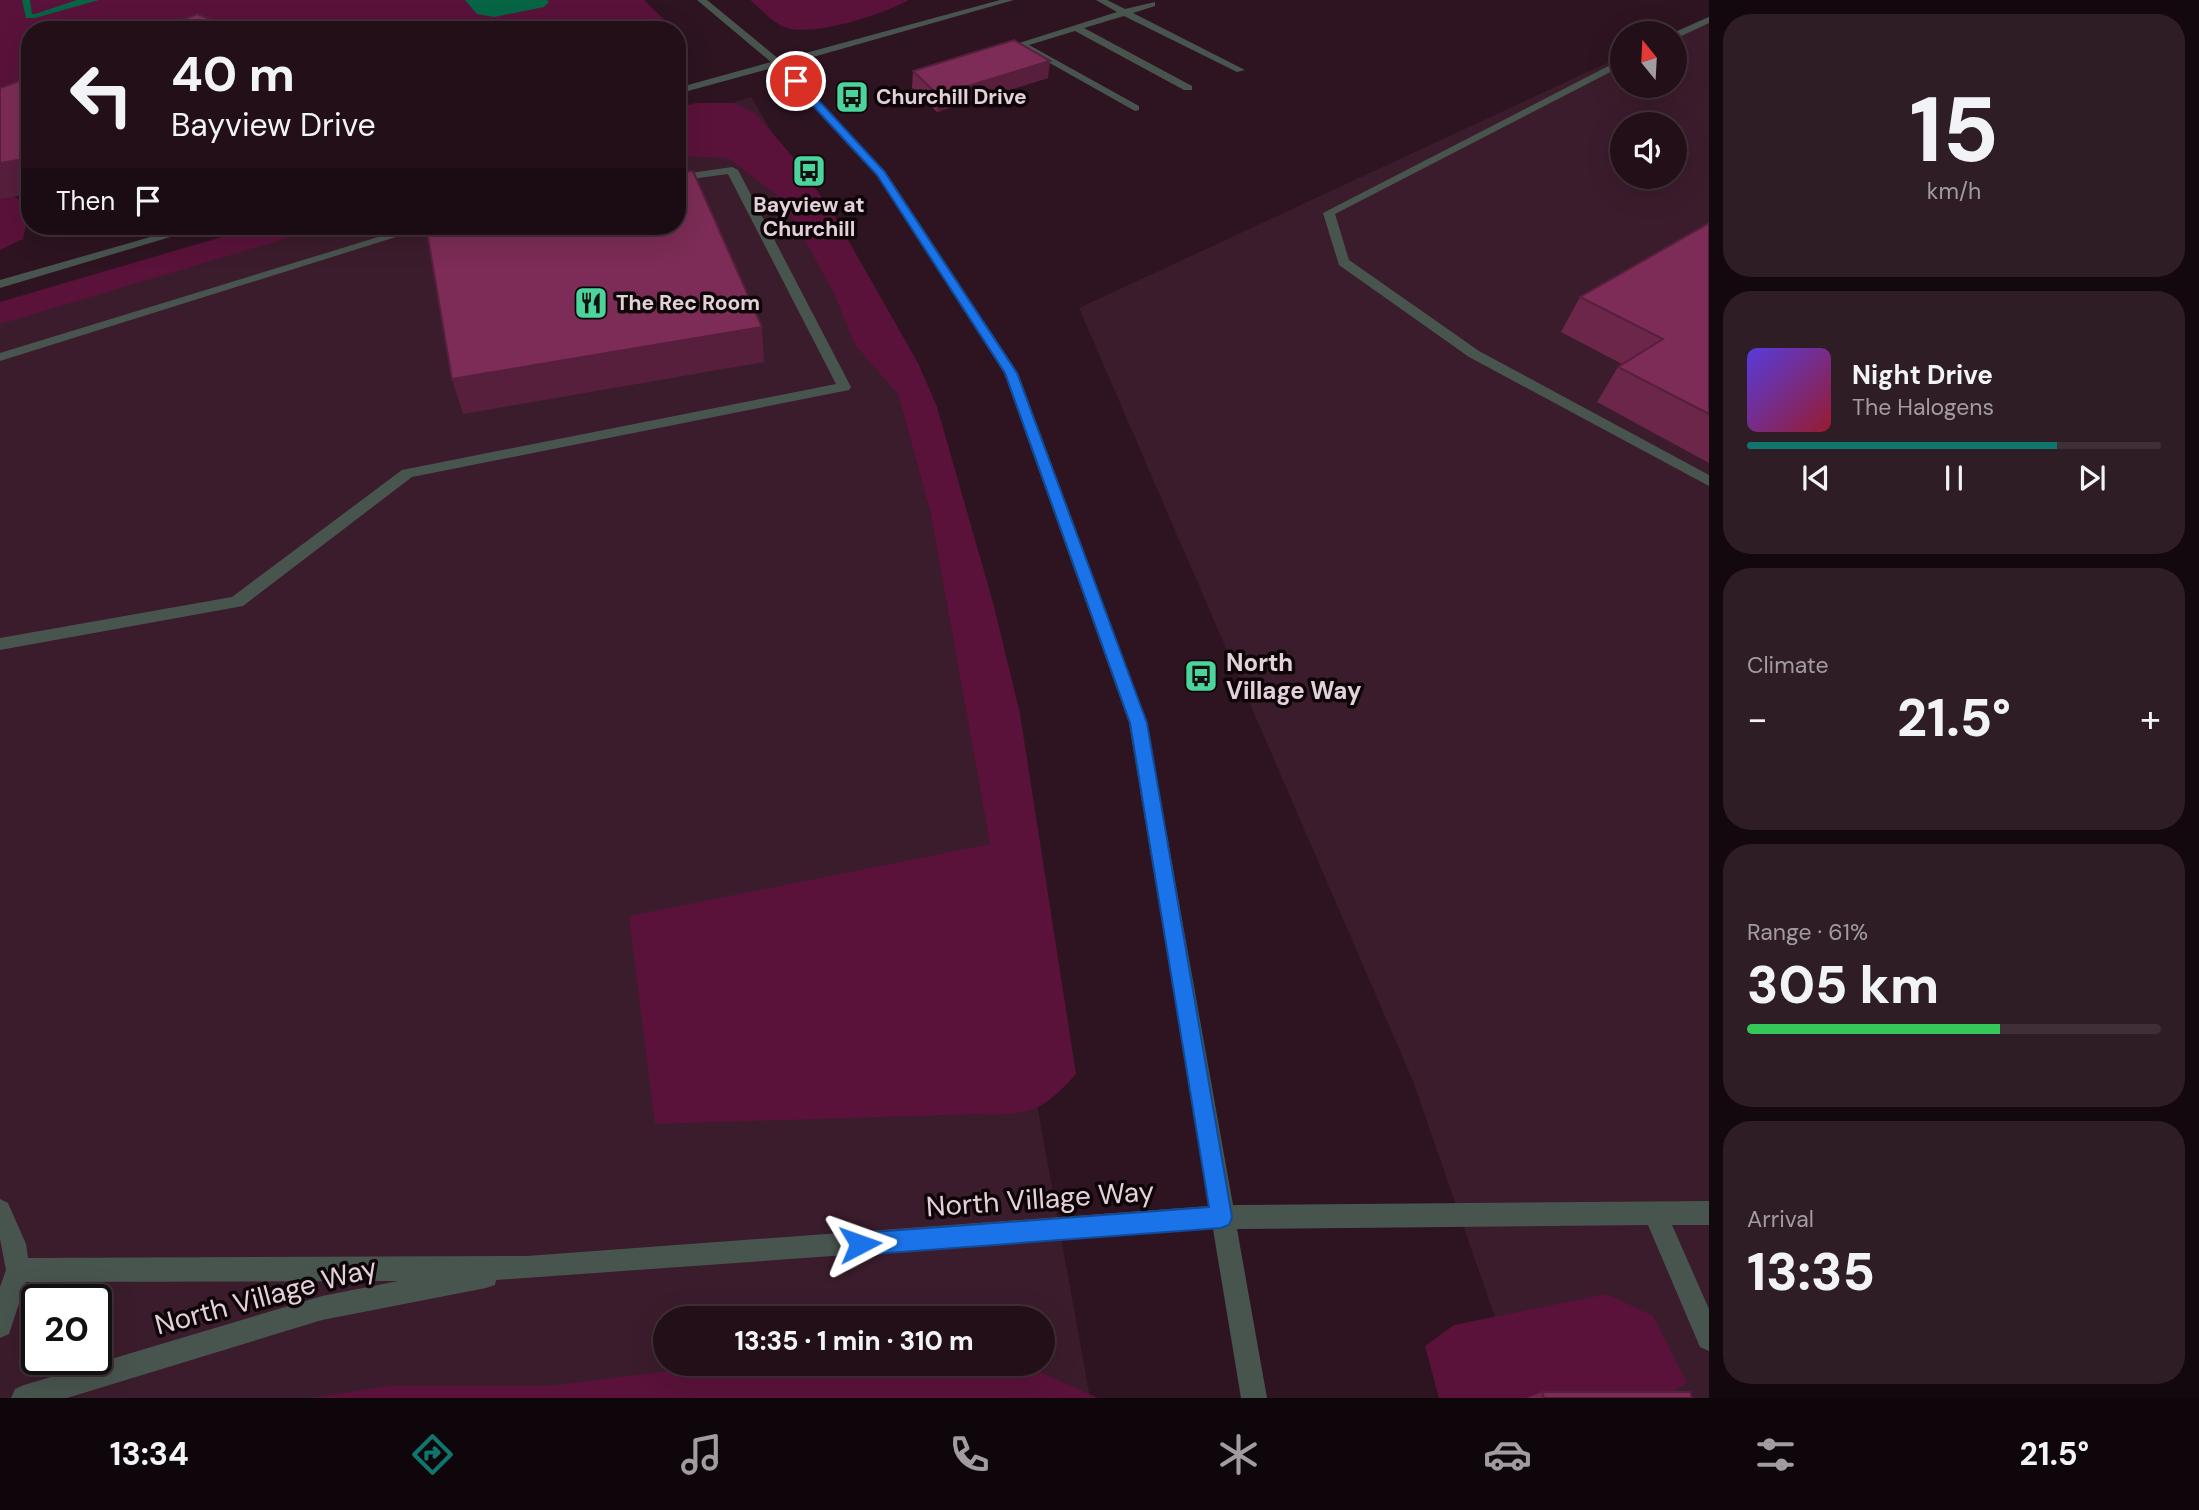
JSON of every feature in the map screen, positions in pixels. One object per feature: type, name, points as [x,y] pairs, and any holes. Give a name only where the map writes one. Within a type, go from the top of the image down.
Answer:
[{"type":"street","points":[[701,0],[778,62],[881,173],[1011,373],[1139,723],[1221,1217],[1254,1398]]},
{"type":"street","points":[[686,88],[1010,0]]},
{"type":"street","points":[[1100,0],[1240,70]]},
{"type":"street","points":[[1135,108],[1021,44],[1152,4]]},
{"type":"street","points":[[1687,30],[1709,20]]},
{"type":"street","points":[[1075,27],[1188,88]]},
{"type":"street","points":[[1610,68],[1329,213],[1343,262],[1474,354],[1709,481]]},
{"type":"street","points":[[0,644],[237,602],[407,472],[844,387],[732,170],[686,177]]},
{"type":"street","points":[[0,284],[170,235]]},
{"type":"street","points":[[0,357],[396,235]]},
{"type":"street","points":[[0,1211],[14,1244],[18,1270],[0,1325]]},
{"type":"street","name":"North Village Way","points":[[18,1270],[527,1268],[1221,1217],[1709,1213]]},
{"type":"street","points":[[1655,1214],[1709,1338]]},
{"type":"street","name":"North Village Way","points":[[24,1398],[322,1308],[527,1268]]},
{"type":"shaded area","points":[[0,0],[644,0],[666,21],[21,21],[21,102],[0,110]]},
{"type":"shaded area","points":[[465,0],[549,2],[544,7],[494,17],[477,14]]},
{"type":"shaded area","points":[[750,0],[909,0],[847,23],[796,30],[780,25]]},
{"type":"shaded area","points":[[1709,16],[1709,1398],[1523,1398],[1413,1081],[1079,308],[1610,62],[1610,98],[1687,98],[1687,26]]},
{"type":"shaded area","points":[[751,97],[827,225],[898,394],[930,511],[1090,1398],[0,1398],[0,320],[297,235],[686,235],[686,117]]},
{"type":"shaded area","points":[[734,103],[756,114],[798,163],[835,217],[918,363],[937,407],[994,606],[1020,714],[1076,1074],[1053,1097],[1033,1109],[1009,1114],[655,1124],[629,916],[990,844],[930,511],[898,394],[855,345],[834,293],[782,199],[728,158],[686,156],[686,106]]},
{"type":"shaded area","points":[[0,193],[8,193],[21,201],[21,235],[24,235],[23,239],[0,250]]},
{"type":"shaded area","points":[[228,235],[298,235],[0,324],[0,302]]},
{"type":"shaded area","points":[[1607,1294],[1653,1316],[1687,1383],[1662,1398],[1439,1398],[1425,1346],[1454,1325]]},
{"type":"shaded area","points":[[653,1373],[653,1376],[1049,1376],[1098,1398],[310,1398],[388,1386],[549,1386]]},
{"type":"building","points":[[197,14],[215,21],[179,21]]},
{"type":"building","points":[[1014,40],[1050,61],[938,95],[913,71]]},
{"type":"building","points":[[21,80],[21,160],[0,163],[0,88]]},
{"type":"building","name":"The Rec Room","points":[[693,171],[762,327],[452,379],[428,235],[686,235],[686,172]]},
{"type":"building","points":[[1709,223],[1709,414],[1618,367],[1663,339],[1580,297]]},
{"type":"building","points":[[1542,1392],[1690,1392],[1692,1398],[1544,1398]]},
{"type":"waterway","points":[[26,0],[29,16],[41,16],[73,4],[95,0]]},
{"type":"place","name":"Churchill Drive","points":[[852,97]]},
{"type":"place","name":"Bayview at Churchill","points":[[809,171]]},
{"type":"place","name":"The Rec Room","points":[[591,303]]},
{"type":"place","name":"North Village Way","points":[[1201,676]]},
{"type":"route","points":[[796,81],[881,173],[1011,373],[1139,723],[1221,1217],[860,1244]]}]
